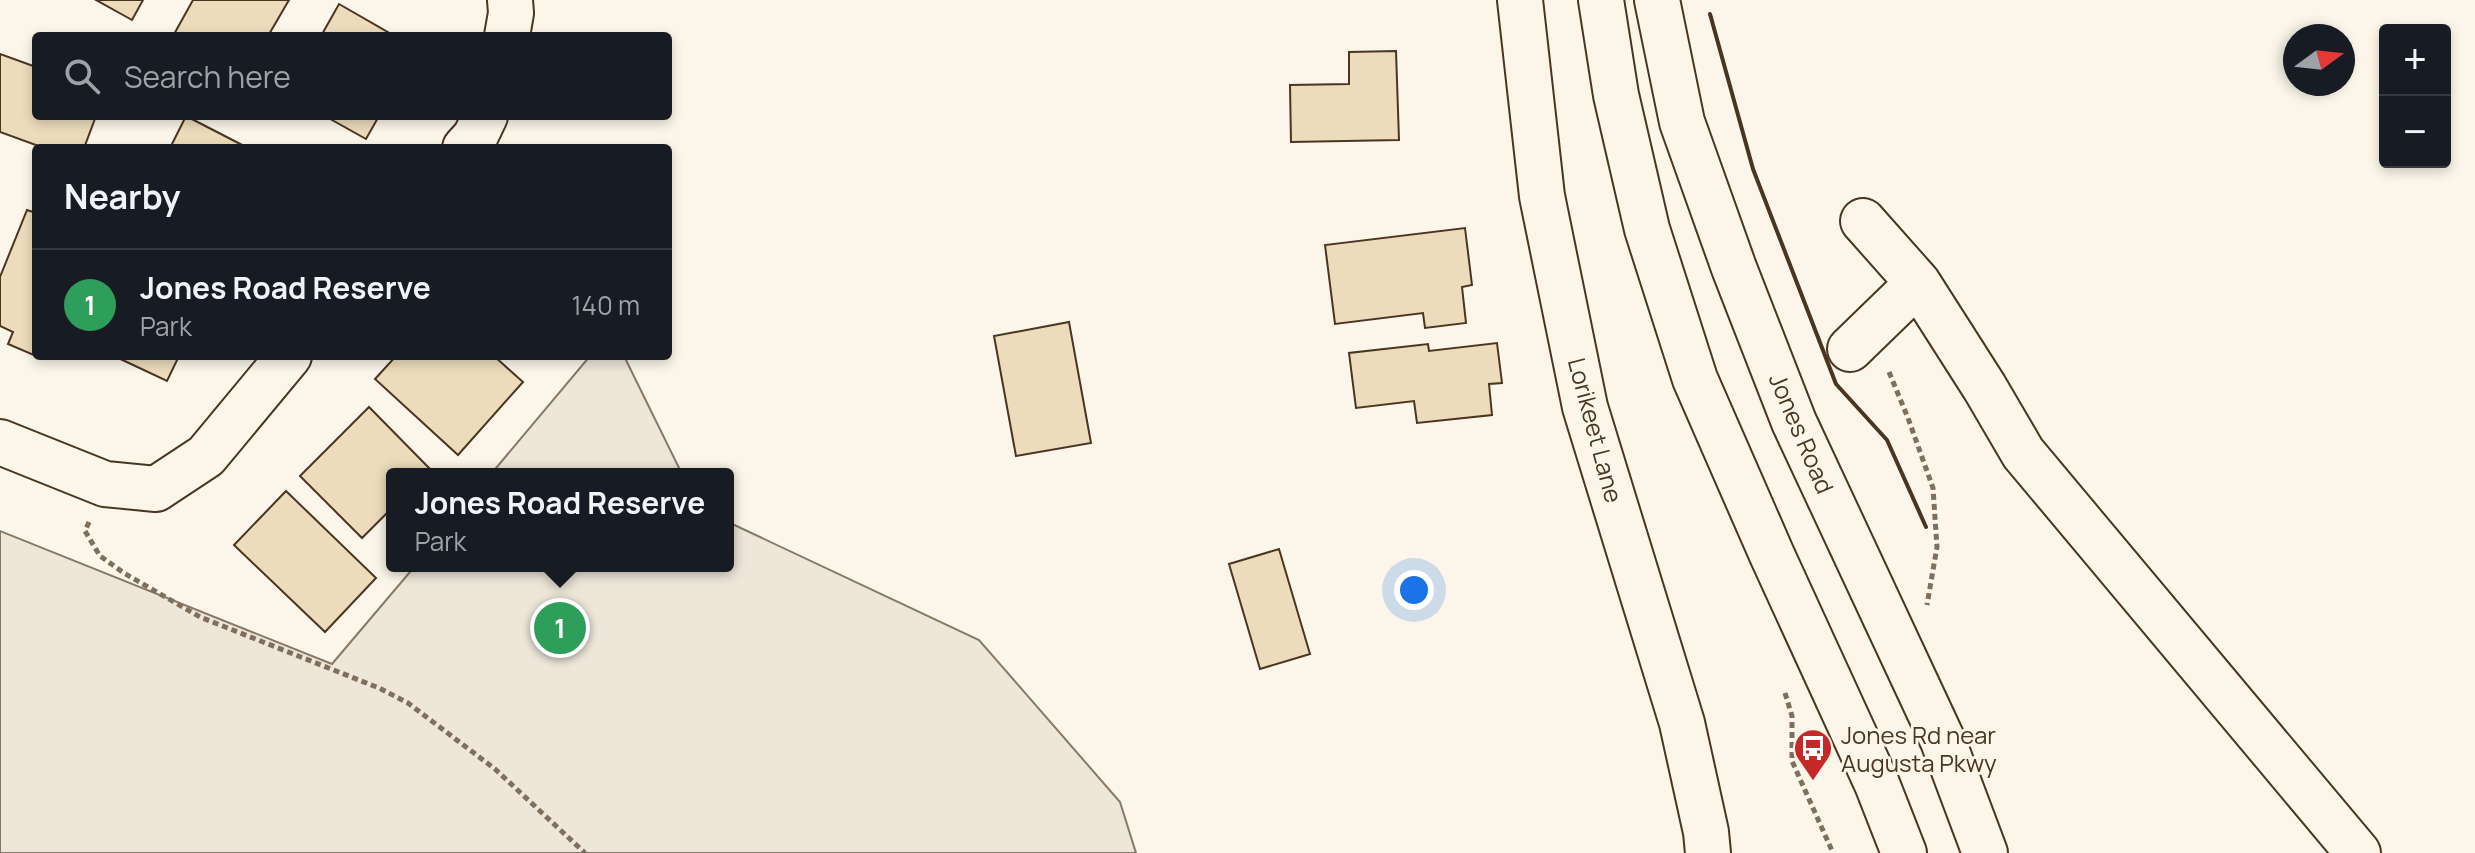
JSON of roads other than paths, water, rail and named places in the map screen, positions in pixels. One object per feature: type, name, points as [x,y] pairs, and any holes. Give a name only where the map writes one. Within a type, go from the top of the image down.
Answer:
[{"type":"street","points":[[508,32],[510,0]]},
{"type":"street","name":"Lorikeet Lane","points":[[1520,0],[1542,196],[1585,407],[1682,723],[1708,853]]},
{"type":"street","points":[[1601,0],[1616,95],[1647,229],[1695,379],[1877,784],[1904,853]]},
{"type":"street","name":"Jones Road","points":[[1657,0],[1682,122],[1734,268],[1794,422],[1943,741],[1985,853]]},
{"type":"street","points":[[469,144],[483,120]]},
{"type":"street","points":[[1863,221],[1918,283],[2023,453],[2355,852]]},
{"type":"street","points":[[1861,340],[1918,283]]},
{"type":"street","points":[[0,442],[105,484],[156,489],[206,456],[286,360]]},
{"type":"place","name":"Jones Road Reserve","points":[[560,628]]},
{"type":"place","name":"Jones Rd near Augusta Pkwy","points":[[1813,782]]}]
